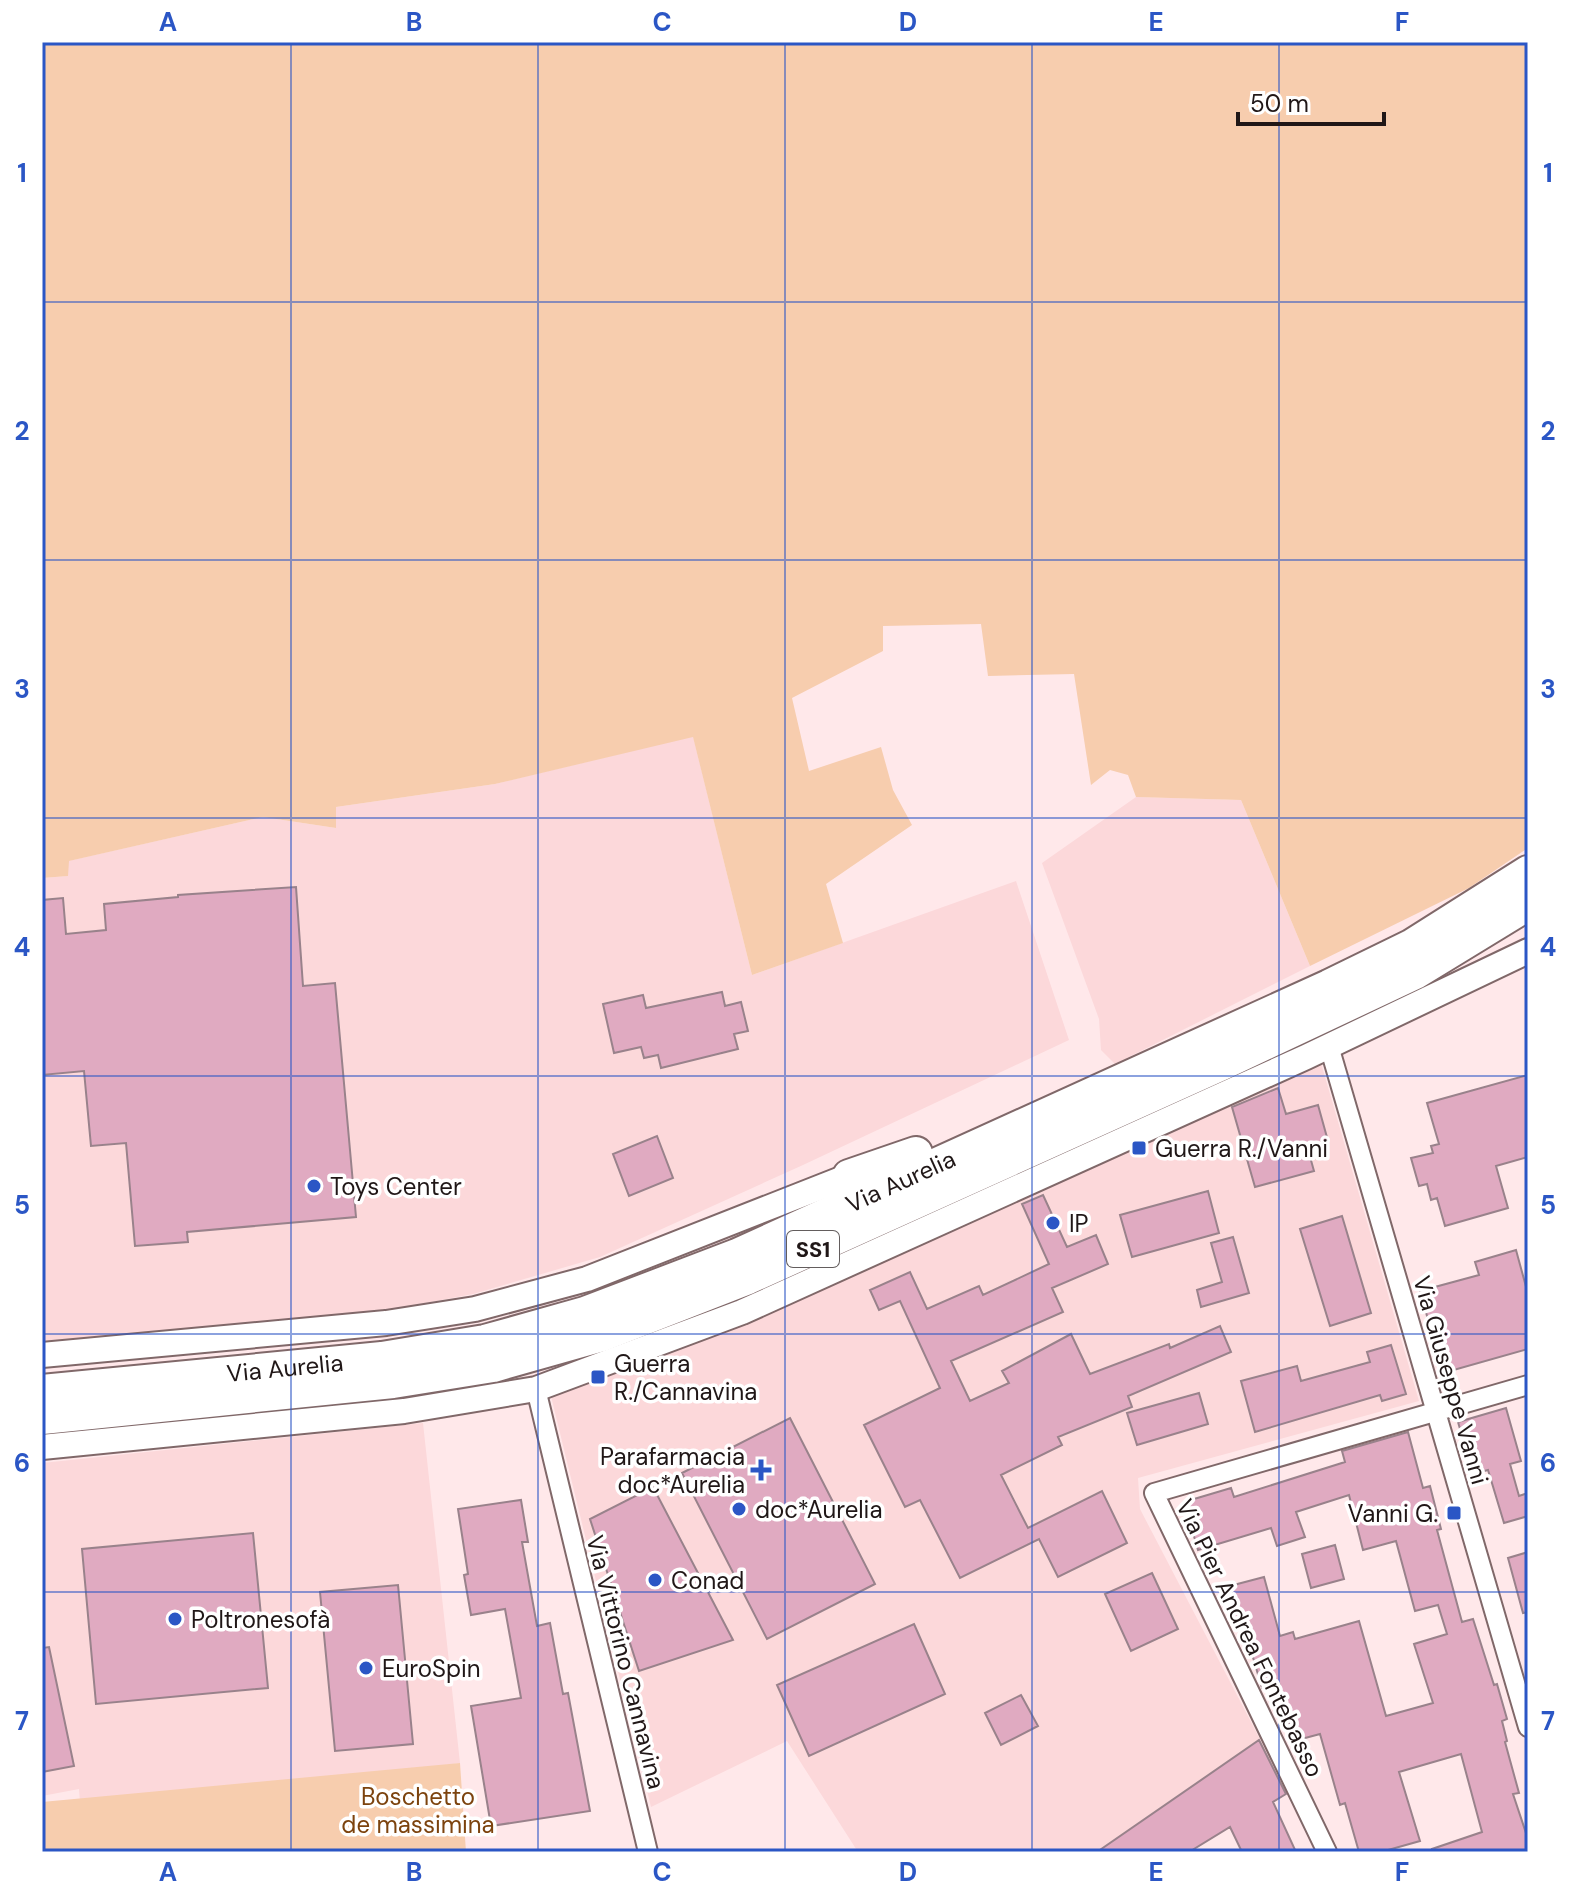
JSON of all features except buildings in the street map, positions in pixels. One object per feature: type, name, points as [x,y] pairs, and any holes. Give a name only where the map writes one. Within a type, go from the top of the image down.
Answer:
[{"type":"highway","name":"Via Aurelia","points":[[42,1391],[382,1358],[485,1341],[585,1313],[737,1255],[1329,986],[1411,946],[1528,872]]},
{"type":"highway","name":"Via Aurelia","points":[[42,1418],[393,1382],[493,1366],[602,1335],[748,1278],[1236,1058],[1415,973],[1528,904]]},
{"type":"highway","points":[[849,1176],[992,1127],[1042,1115]]},
{"type":"street","points":[[42,1447],[404,1411],[536,1389],[742,1312],[1329,1046],[1528,951]]},
{"type":"street","name":"Via Giuseppe Vanni","points":[[1329,1046],[1528,1727]]},
{"type":"street","name":"Via Aurelia","points":[[42,1355],[386,1323],[475,1309],[587,1279],[849,1176]]},
{"type":"street","name":"Via Pier Andrea Fontebasso","points":[[1327,1852],[1154,1493],[1528,1385]]},
{"type":"street","name":"Via Vittorino Cannavina","points":[[536,1389],[648,1852]]},
{"type":"shaded area","points":[[693,736],[752,975],[1016,881],[1069,1040],[600,1257],[473,1294],[389,1310],[42,1342],[42,878],[67,876],[68,861],[263,817],[336,828],[336,807],[495,784]]},
{"type":"shaded area","points":[[1136,797],[1241,800],[1310,966],[1115,1064],[1101,1050],[1099,1019],[1042,863]]},
{"type":"shaded area","points":[[1321,1063],[1419,1401],[1138,1478],[1140,1509],[1288,1793],[1189,1852],[858,1852],[787,1741],[651,1807],[551,1396]]},
{"type":"shaded area","points":[[423,1423],[460,1763],[81,1816],[79,1789],[42,1796],[42,1463]]},
{"type":"green space","points":[[42,42],[1528,42],[1528,848],[1469,888],[1310,966],[1241,800],[1136,797],[1128,775],[1110,770],[1091,785],[1074,674],[988,676],[981,624],[883,626],[883,651],[792,698],[809,771],[881,747],[893,790],[912,825],[826,884],[843,943],[752,975],[693,737],[495,784],[336,807],[336,828],[263,817],[69,861],[68,876],[42,878]]},
{"type":"green space","name":"Boschetto de massimina","points":[[460,1763],[466,1852],[42,1852],[42,1802]]},
{"type":"place","name":"Guerra R./Vanni","points":[[1139,1148]]},
{"type":"place","name":"Toys Center","points":[[314,1186]]},
{"type":"place","name":"IP","points":[[1053,1223]]},
{"type":"place","name":"Guerra R./Cannavina","points":[[598,1377]]},
{"type":"place","name":"Parafarmacia doc*Aurelia","points":[[761,1470]]},
{"type":"place","name":"doc*Aurelia","points":[[739,1509]]},
{"type":"place","name":"Vanni G.","points":[[1454,1513]]},
{"type":"place","name":"Conad","points":[[655,1580]]},
{"type":"place","name":"Poltronesofà","points":[[175,1619]]},
{"type":"place","name":"EuroSpin","points":[[366,1668]]}]
